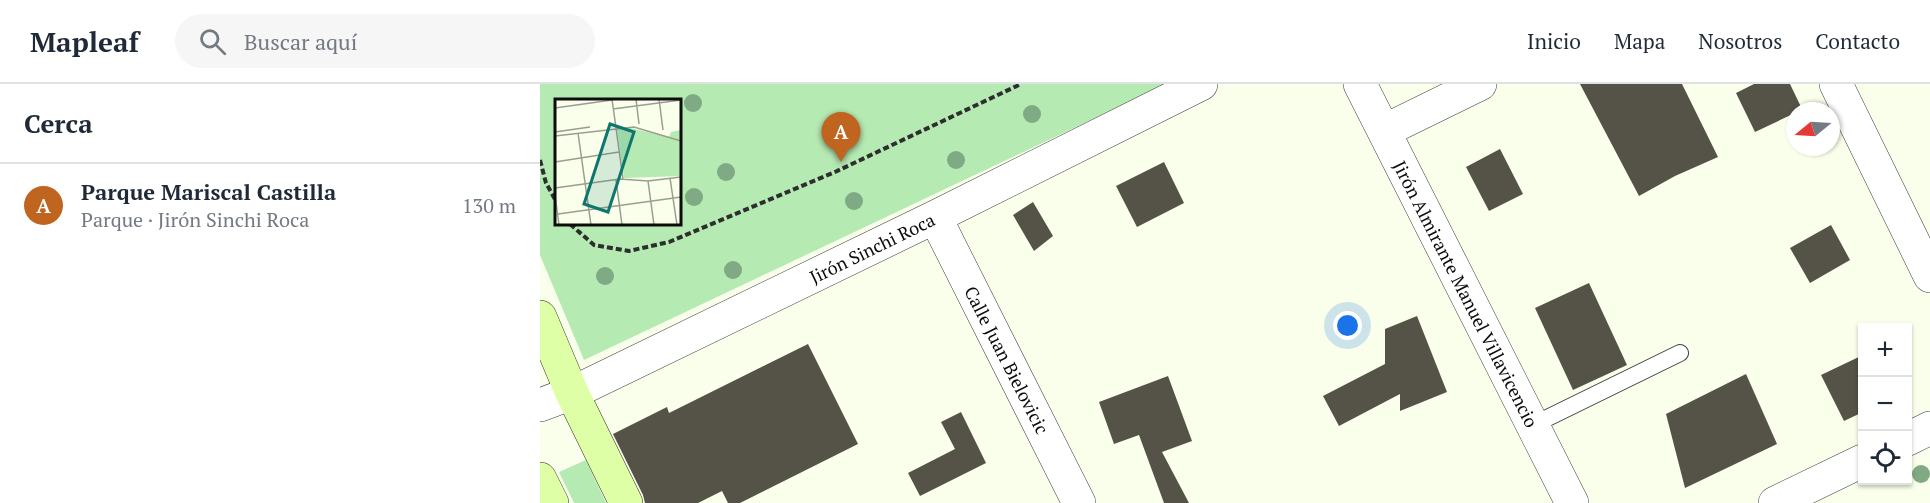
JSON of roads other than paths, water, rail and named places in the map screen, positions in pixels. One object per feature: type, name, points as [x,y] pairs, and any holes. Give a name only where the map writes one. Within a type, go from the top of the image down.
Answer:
[{"type":"main road","points":[[540,317],[572,393],[626,503]]},
{"type":"main road","points":[[540,479],[552,503]]},
{"type":"street","name":"Jirón Sinchi Roca","points":[[540,405],[572,393],[935,217],[1201,84]]},
{"type":"street","name":"Jirón Almirante Manuel Villavicencio","points":[[1360,84],[1572,503]]},
{"type":"street","points":[[1384,131],[1480,84]]},
{"type":"street","points":[[1836,84],[1930,276]]},
{"type":"street","name":"Calle Juan Bielovicic","points":[[935,217],[1079,503]]},
{"type":"street","points":[[1912,437],[1930,428]]},
{"type":"street","points":[[1775,503],[1858,463]]},
{"type":"lane","points":[[1533,425],[1680,353]]},
{"type":"place","name":"Parque Mariscal Castilla","points":[[841,162]]}]
